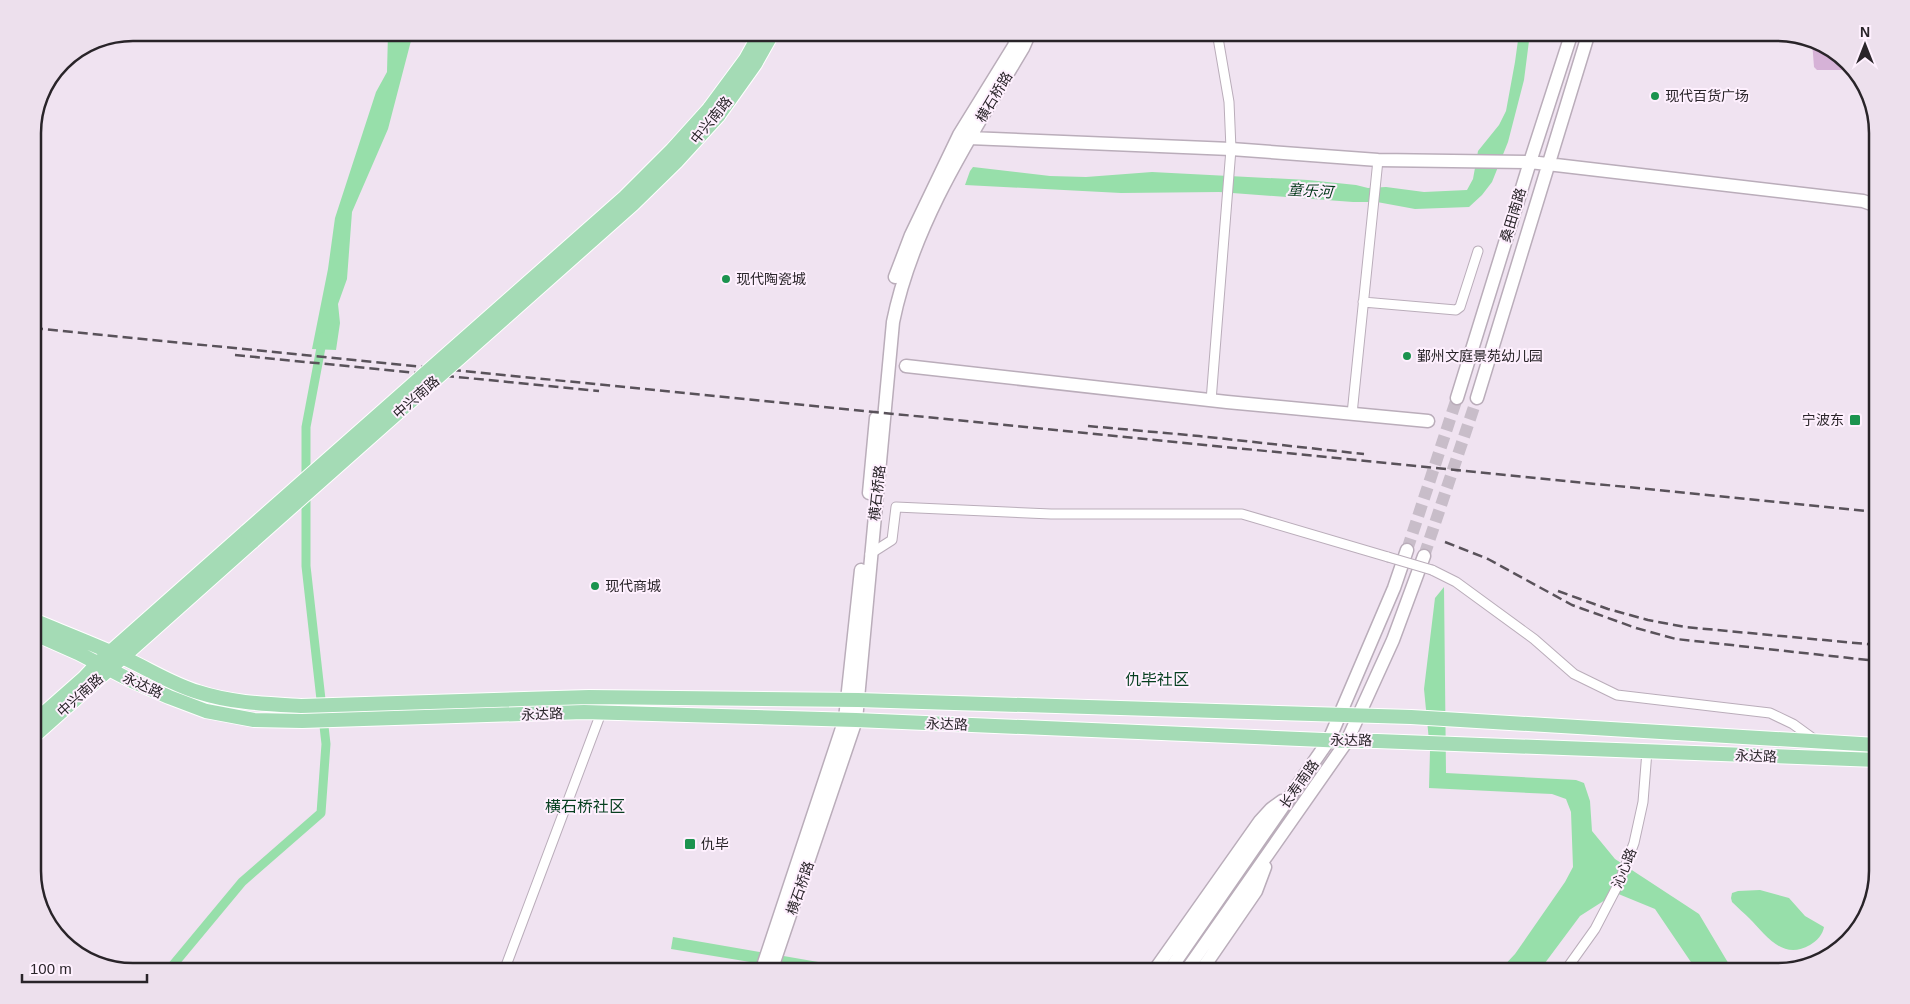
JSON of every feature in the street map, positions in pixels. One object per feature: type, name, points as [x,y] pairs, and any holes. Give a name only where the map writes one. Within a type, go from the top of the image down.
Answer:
[{"type":"main road","name":"中兴南路","points":[[714,112],[756,41]]},
{"type":"main road","name":"中兴南路","points":[[41,717],[84,678],[103,666],[633,204],[676,162],[754,64],[768,41]]},
{"type":"main road","name":"横石桥路","points":[[774,963],[851,720],[888,306],[894,281],[911,235],[959,135],[1015,41]]},
{"type":"main road","name":"横石桥路","points":[[853,700],[882,449],[893,322],[897,300],[916,246],[960,153],[1026,41]]},
{"type":"main road","name":"桑田南路","points":[[1457,398],[1569,41]]},
{"type":"main road","name":"桑田南路","points":[[1477,398],[1586,41]]},
{"type":"main road","points":[[969,138],[1231,149],[1378,160],[1530,162],[1853,200],[1869,204]]},
{"type":"main road","points":[[906,366],[1211,400],[1428,421]]},
{"type":"main road","name":"长寿南路","points":[[1175,963],[1329,740],[1394,588],[1407,550]]},
{"type":"main road","name":"长寿南路","points":[[1192,963],[1347,741],[1393,640],[1424,556]]},
{"type":"main road","name":"永达路","points":[[41,623],[116,654],[174,683],[198,692],[228,700],[258,704],[301,706],[606,697],[853,700],[1411,717],[1869,745]]},
{"type":"main road","name":"永达路","points":[[41,637],[169,697],[206,711],[254,720],[302,721],[600,713],[851,720],[1347,741],[1504,745],[1869,760]]},
{"type":"main road","name":"中兴南路","points":[[41,730],[99,679],[103,666]]},
{"type":"main road","name":"横石桥路","points":[[764,963],[851,720]]},
{"type":"main road","points":[[1160,963],[1260,821],[1271,809],[1290,796]]},
{"type":"main road","points":[[1207,963],[1256,890],[1272,848]]},
{"type":"street","points":[[1211,400],[1231,149],[1229,102],[1219,41]]},
{"type":"street","points":[[1352,414],[1378,160]]},
{"type":"street","points":[[1363,302],[1456,310],[1460,307],[1478,251]]},
{"type":"street","points":[[870,554],[892,540],[896,507],[1051,514],[1242,514],[1432,570],[1456,582],[1534,639],[1574,674],[1617,695],[1770,713],[1793,724],[1817,742]]},
{"type":"street","points":[[507,963],[606,697]]},
{"type":"street","name":"沁心路","points":[[1571,963],[1595,929],[1619,883],[1634,844],[1644,802],[1647,751]]},
{"type":"shaded area","points":[[1813,48],[1828,57],[1840,67],[1840,70],[1817,70],[1814,67]]},
{"type":"water","points":[[388,41],[411,41],[388,129],[352,212],[347,279],[338,304],[340,323],[336,350],[312,349],[328,269],[335,218],[376,92],[387,72]]},
{"type":"water","name":"童乐河","points":[[1518,41],[1529,41],[1524,80],[1508,142],[1492,182],[1469,207],[1415,209],[1377,202],[1353,202],[1219,192],[1121,193],[965,185],[973,167],[1050,176],[1086,177],[1152,172],[1308,180],[1368,188],[1386,187],[1424,192],[1467,190],[1473,179],[1478,151],[1499,125],[1506,111]]},
{"type":"water","points":[[1444,587],[1446,773],[1576,780],[1584,783],[1590,801],[1592,831],[1615,859],[1699,914],[1728,963],[1692,963],[1655,909],[1616,893],[1580,916],[1545,963],[1507,963],[1515,954],[1565,882],[1573,867],[1571,812],[1566,799],[1552,794],[1429,788],[1430,751],[1424,689],[1435,598]]},
{"type":"water","points":[[1760,890],[1789,898],[1805,916],[1824,927],[1819,937],[1810,945],[1800,949],[1791,950],[1775,944],[1732,902],[1732,893]]},
{"type":"water","points":[[673,937],[824,963],[756,963],[671,949]]},
{"type":"waterway","points":[[175,963],[242,882],[321,813],[326,744],[306,566],[306,427],[323,337]]},
{"type":"tunnel","points":[[1407,550],[1457,398]]},
{"type":"tunnel","points":[[1424,556],[1477,398]]},
{"type":"railway","points":[[41,329],[1869,511]]},
{"type":"railway","points":[[235,355],[599,391]]},
{"type":"railway","points":[[1088,426],[1364,454]]},
{"type":"railway","points":[[1445,542],[1488,559],[1572,605],[1636,628],[1676,639],[1869,660]]},
{"type":"railway","points":[[1558,591],[1608,609],[1648,620],[1685,627],[1869,644]]},
{"type":"place","name":"现代百货广场","points":[[1655,96]]},
{"type":"place","name":"现代陶瓷城","points":[[726,279]]},
{"type":"place","name":"鄞州文庭景苑幼儿园","points":[[1407,356]]},
{"type":"place","name":"宁波东","points":[[1855,420]]},
{"type":"place","name":"现代商城","points":[[595,586]]},
{"type":"place","name":"仇毕","points":[[690,844]]},
{"type":"district","name":"仇毕社区","points":[[1157,679]]},
{"type":"district","name":"横石桥社区","points":[[585,806]]}]
